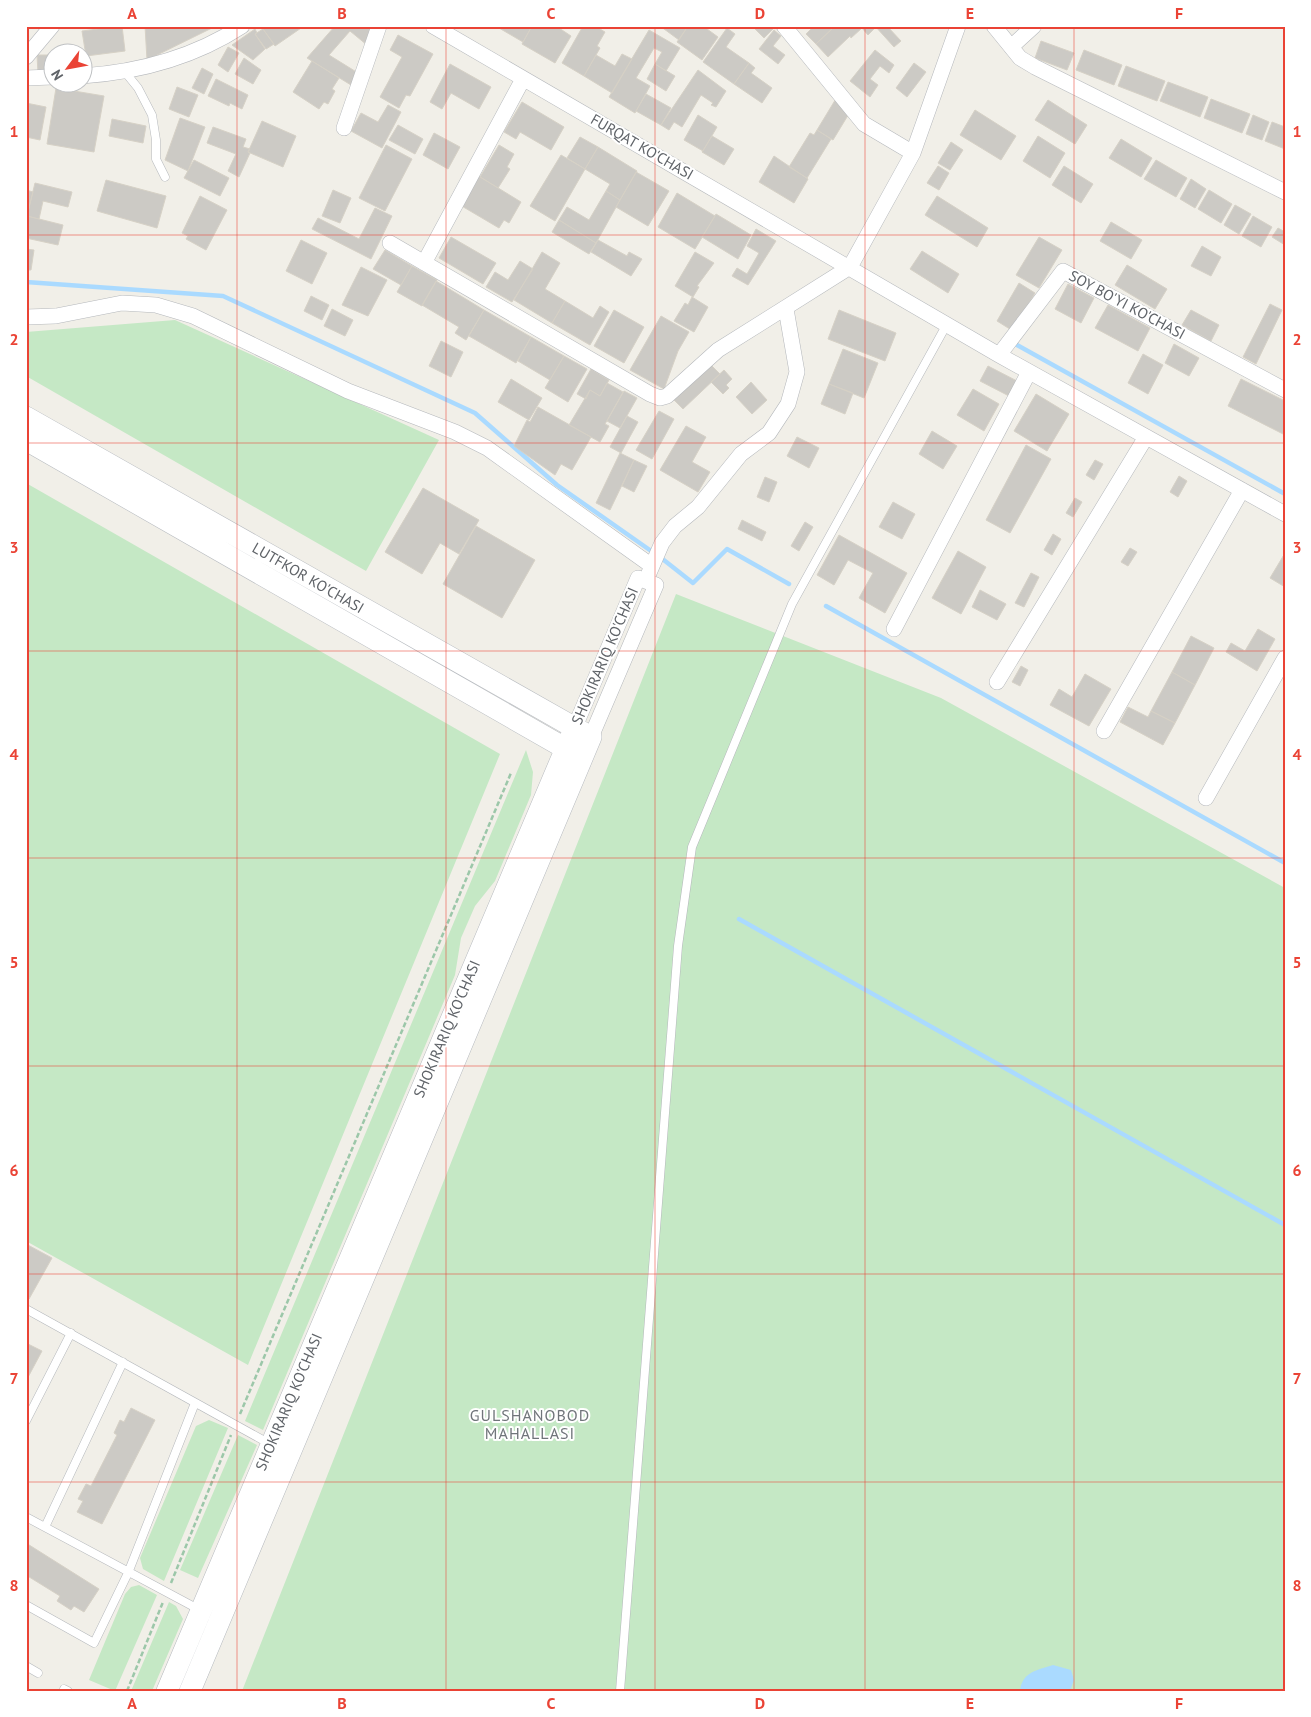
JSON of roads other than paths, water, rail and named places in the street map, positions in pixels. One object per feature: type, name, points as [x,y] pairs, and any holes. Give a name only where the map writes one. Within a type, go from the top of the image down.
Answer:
[{"type":"main road","name":"LUTFKOR KO'CHASI","points":[[26,417],[583,733]]},
{"type":"main road","name":"LUTFKOR KO'CHASI","points":[[26,440],[574,753]]},
{"type":"main road","name":"SHOKIRARIQ KO'CHASI","points":[[167,1691],[210,1615],[583,733]]},
{"type":"main road","name":"SHOKIRARIQ KO'CHASI","points":[[190,1691],[210,1615]]},
{"type":"street","points":[[26,57],[52,26]]},
{"type":"street","points":[[92,75],[125,72],[176,59],[208,45],[242,26]]},
{"type":"street","points":[[344,128],[379,26]]},
{"type":"street","name":"FURQAT KO'CHASI","points":[[433,26],[850,267],[999,356],[1285,514]]},
{"type":"street","points":[[784,26],[864,124],[913,153]]},
{"type":"street","points":[[390,242],[650,394],[660,398],[673,391],[718,350],[850,267],[913,153],[958,26]]},
{"type":"street","points":[[994,26],[1020,58],[1285,192]]},
{"type":"street","points":[[1011,47],[1034,26]]},
{"type":"street","points":[[26,78],[42,77]]},
{"type":"street","points":[[424,263],[523,79]]},
{"type":"street","name":"SOY BO'YI KO'CHASI","points":[[999,356],[1063,270],[1285,390]]},
{"type":"street","points":[[26,317],[56,316],[122,303],[156,305],[193,316],[348,391],[455,432],[486,448],[652,566],[662,543],[675,526],[698,507],[741,454],[768,433],[788,404],[797,372],[786,309]]},
{"type":"street","points":[[894,629],[1029,372]]},
{"type":"street","points":[[997,682],[1146,437]]},
{"type":"street","points":[[1104,731],[1242,490]]},
{"type":"street","name":"SHOKIRARIQ KO'CHASI","points":[[583,733],[656,585],[646,581],[652,566]]},
{"type":"street","points":[[1206,798],[1285,658]]},
{"type":"lane","points":[[125,72],[138,88],[152,115],[156,159],[165,177]]},
{"type":"lane","points":[[620,1691],[678,946],[692,847],[792,604],[947,324]]},
{"type":"lane","points":[[26,1309],[195,1404],[280,1449]]},
{"type":"lane","points":[[26,1421],[71,1333]]},
{"type":"lane","points":[[45,1527],[123,1362]]},
{"type":"lane","points":[[26,1605],[94,1643],[128,1573],[195,1404]]},
{"type":"lane","points":[[26,1517],[210,1615]]},
{"type":"lane","points":[[26,1666],[38,1673]]},
{"type":"water","points":[[1053,1665],[1071,1670],[1074,1680],[1070,1691],[1020,1691],[1021,1685],[1027,1676],[1036,1670]]},
{"type":"waterway","points":[[26,282],[223,296],[475,413],[557,485],[654,553]]},
{"type":"waterway","points":[[1017,345],[1285,494]]},
{"type":"waterway","points":[[660,557],[693,583],[727,549],[789,584]]},
{"type":"waterway","points":[[826,606],[1285,863]]},
{"type":"waterway","points":[[739,919],[1285,1225]]},
{"type":"district","name":"GULSHANOBOD MAHALLASI","points":[[530,1424]]}]
